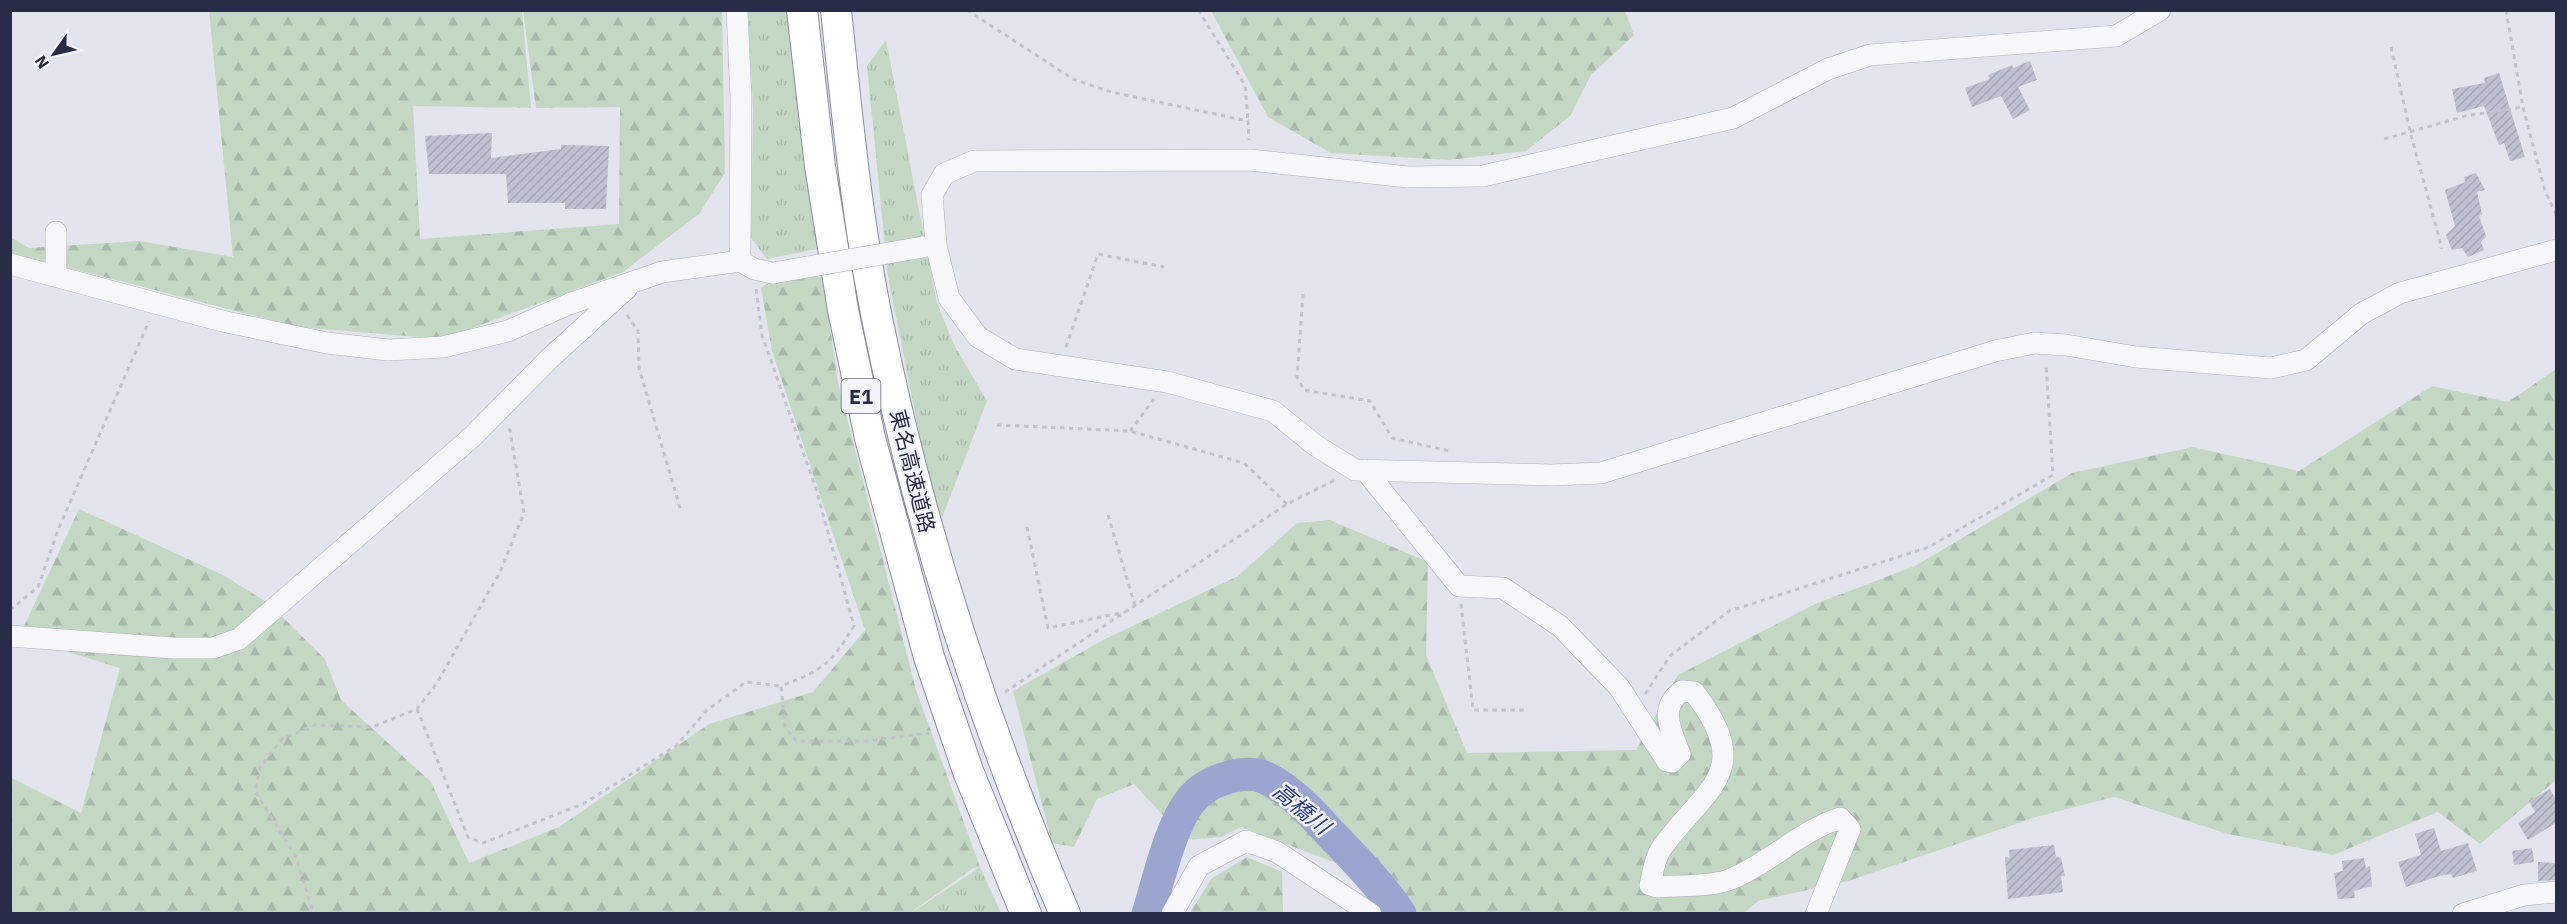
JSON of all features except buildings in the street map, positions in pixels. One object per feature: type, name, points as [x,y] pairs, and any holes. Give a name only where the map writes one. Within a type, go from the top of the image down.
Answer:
[{"type":"highway","name":"東名高速道路","points":[[802,10],[823,188],[843,310],[870,438],[929,657],[968,771],[1026,914]]},
{"type":"highway","name":"東名高速道路","points":[[836,10],[852,161],[878,322],[918,497],[955,625],[1001,756],[1065,914]]},
{"type":"street","points":[[737,10],[741,98],[756,268]]},
{"type":"street","points":[[1815,914],[1850,829],[1840,818],[1816,826],[1762,864],[1728,880],[1657,887],[1650,885],[1659,851],[1704,800],[1721,768],[1724,747],[1712,716],[1694,692],[1682,691],[1672,698],[1666,718],[1680,754],[1672,762],[1667,761],[1619,687],[1560,626],[1503,588],[1460,586],[1360,470],[1315,445],[1273,411],[1167,382],[1015,359],[978,337],[949,298],[930,246],[932,195],[944,174],[974,162],[1250,160],[1408,177],[1483,176],[1733,118],[1828,69],[1870,56],[2116,36],[2160,10]]},
{"type":"street","points":[[56,232],[56,276]]},
{"type":"street","points":[[10,264],[222,321],[327,343],[388,350],[442,347],[508,331],[569,304],[662,272],[756,268],[930,246]]},
{"type":"street","points":[[1360,470],[1551,475],[1601,473],[1995,351],[2044,344],[2136,357],[2271,368],[2306,360],[2361,314],[2400,293],[2556,250]]},
{"type":"street","points":[[10,636],[174,648],[213,648],[239,639],[472,437],[634,281]]},
{"type":"street","points":[[1172,914],[1199,866],[1246,841],[1278,852],[1371,914]]},
{"type":"street","points":[[2463,914],[2524,895],[2556,892]]},
{"type":"path","points":[[967,10],[1074,79],[1111,92],[1248,121]]},
{"type":"path","points":[[1198,10],[1245,85],[1250,160]]},
{"type":"path","points":[[2506,10],[2523,106],[2545,191],[2556,214]]},
{"type":"path","points":[[2391,47],[2410,131],[2442,249]]},
{"type":"path","points":[[2384,139],[2466,116],[2523,106]]},
{"type":"path","points":[[1060,366],[1098,254],[1164,267]]},
{"type":"path","points":[[417,709],[468,837],[483,843],[583,804],[676,746],[707,710],[746,682],[781,686],[810,675],[836,656],[854,626],[816,489],[762,335],[756,268]]},
{"type":"path","points":[[1303,294],[1297,377],[1304,390],[1370,401],[1392,438],[1456,453]]},
{"type":"path","points":[[615,298],[638,331],[639,368],[681,511]]},
{"type":"path","points":[[10,610],[38,586],[58,530],[156,303]]},
{"type":"path","points":[[1634,710],[1670,656],[1729,611],[1929,547],[2053,475],[2044,344]]},
{"type":"path","points":[[1130,431],[1167,382]]},
{"type":"path","points":[[312,909],[296,857],[255,791],[260,767],[282,739],[315,725],[372,727],[417,709],[437,683],[500,572],[524,513],[506,403]]},
{"type":"path","points":[[997,425],[1130,431],[1244,463],[1287,504]]},
{"type":"path","points":[[1001,694],[1287,504],[1360,470]]},
{"type":"path","points":[[1108,516],[1136,606]]},
{"type":"path","points":[[1027,527],[1048,628],[1127,611]]},
{"type":"path","points":[[1460,586],[1473,710],[1527,710]]},
{"type":"path","points":[[781,686],[785,727],[796,741],[867,741],[929,733]]},
{"type":"green space","points":[[209,10],[522,11],[531,108],[413,106],[420,239],[619,224],[620,107],[536,108],[523,11],[722,11],[725,173],[699,214],[623,272],[443,339],[298,327],[11,253],[10,237],[29,248],[139,241],[233,257]]},
{"type":"green space","points":[[748,11],[791,11],[822,248],[767,259],[751,238],[753,110]]},
{"type":"green space","points":[[1211,11],[1625,11],[1634,35],[1591,75],[1570,116],[1526,151],[1449,160],[1331,153],[1268,117]]},
{"type":"green space","points":[[886,40],[937,303],[954,345],[987,401],[938,528],[888,277],[867,66]]},
{"type":"green space","points":[[823,276],[838,383],[916,690],[980,867],[973,868],[909,914],[11,913],[10,777],[81,813],[120,668],[19,637],[79,509],[225,576],[268,603],[325,659],[341,700],[431,782],[469,863],[559,827],[709,724],[813,692],[865,630],[772,351],[761,288],[769,282]]},
{"type":"green space","points":[[2556,369],[2556,780],[2480,844],[2438,812],[2333,855],[2228,834],[2114,797],[2036,817],[1848,881],[1758,901],[1744,913],[1383,913],[1339,864],[1241,827],[1221,837],[1186,840],[1134,784],[1097,799],[1074,847],[1052,843],[1013,691],[1105,639],[1238,576],[1297,523],[1330,520],[1428,562],[1426,655],[1467,753],[1636,750],[1678,675],[1815,604],[1915,566],[2072,473],[2193,447],[2299,471],[2432,386],[2508,402]]},
{"type":"green space","points":[[1247,857],[1282,872],[1283,913],[1190,913],[1211,879]]},
{"type":"green space","points":[[980,867],[1001,913],[911,913]]},
{"type":"waterway","name":"高橋川","points":[[1148,914],[1171,837],[1184,810],[1198,793],[1216,782],[1248,775],[1266,778],[1300,802],[1366,871],[1400,914]]}]
